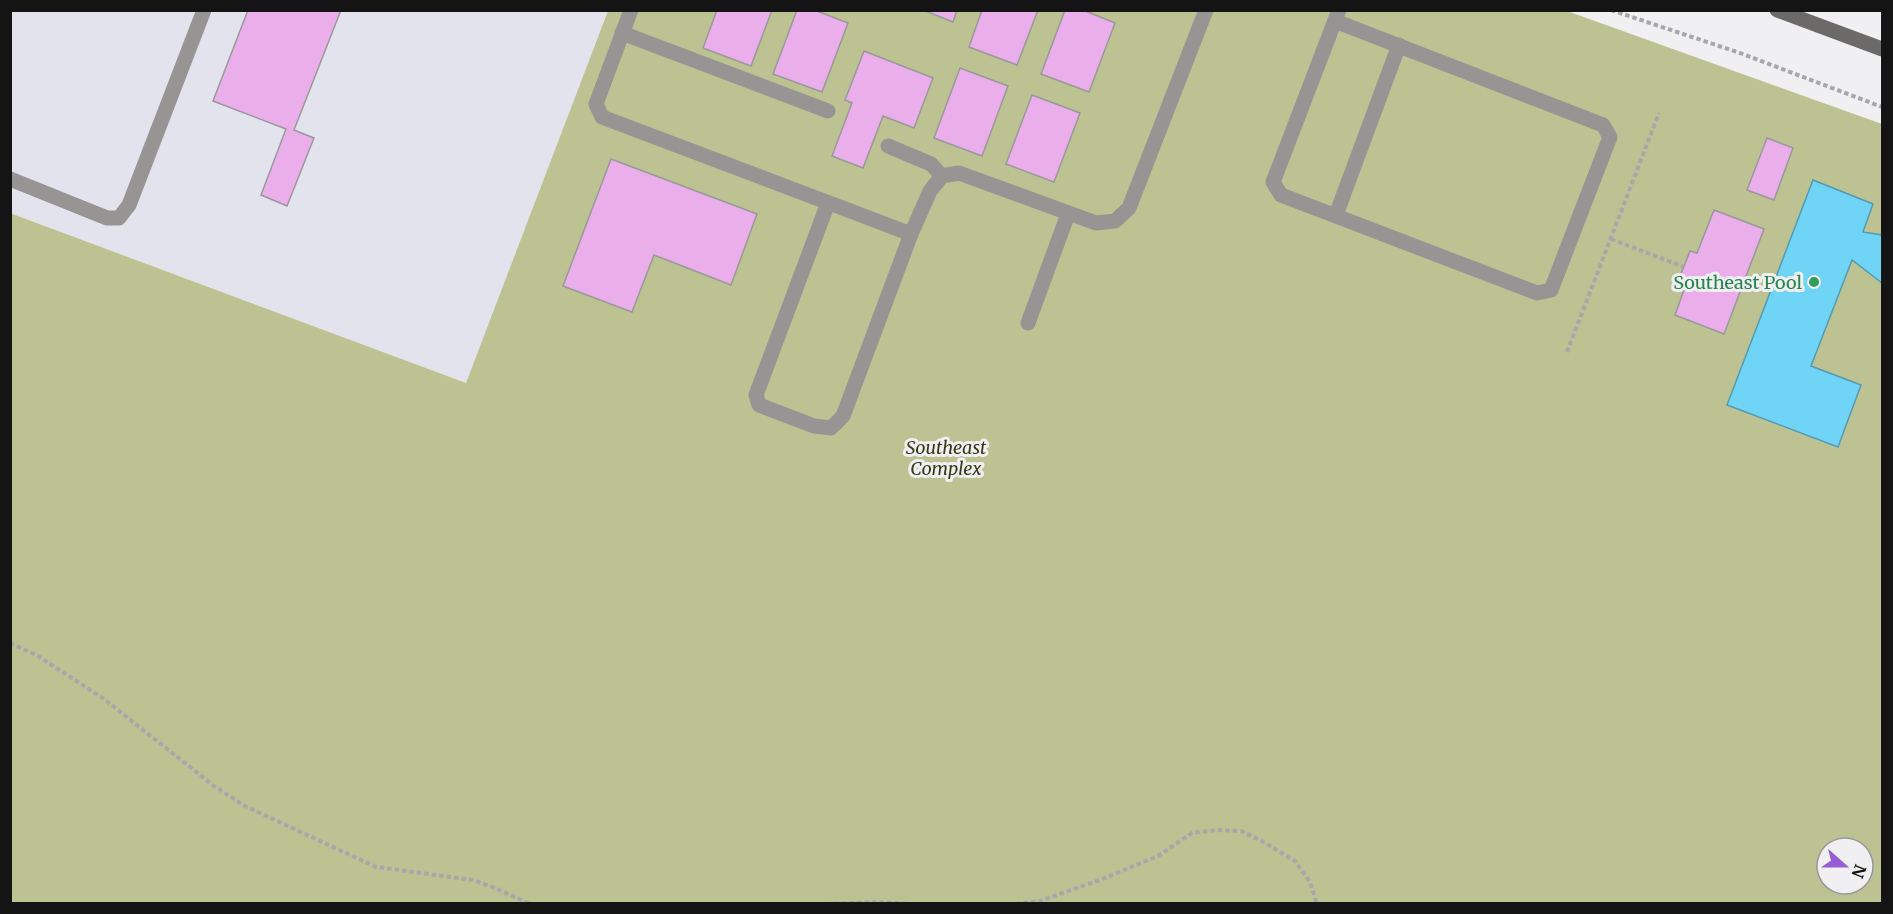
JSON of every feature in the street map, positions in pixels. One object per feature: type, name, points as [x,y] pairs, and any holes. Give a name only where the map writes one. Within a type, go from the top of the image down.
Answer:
[{"type":"main road","points":[[1779,11],[1882,49]]},
{"type":"lane","points":[[10,179],[107,218],[119,218],[129,206],[204,10]]},
{"type":"lane","points":[[631,10],[596,104],[602,117],[911,234]]},
{"type":"lane","points":[[828,203],[756,395],[759,405],[814,426],[831,428],[843,416],[911,234],[930,191],[942,176],[959,173],[1096,223],[1115,221],[1129,208],[1206,10]]},
{"type":"lane","points":[[1337,16],[1399,45],[1603,124],[1610,138],[1551,290],[1537,293],[1281,195],[1273,182],[1337,16]]},
{"type":"lane","points":[[622,33],[828,111]]},
{"type":"lane","points":[[1336,216],[1399,45]]},
{"type":"lane","points":[[888,146],[931,164],[942,176]]},
{"type":"lane","points":[[1028,323],[1068,214]]},
{"type":"path","points":[[1611,10],[1740,53],[1882,107]]},
{"type":"path","points":[[1568,351],[1659,113]]},
{"type":"path","points":[[1611,239],[1684,267]]},
{"type":"path","points":[[10,643],[38,656],[104,699],[214,786],[245,806],[375,867],[473,880],[530,903]]},
{"type":"path","points":[[1016,903],[1040,901],[1100,880],[1158,855],[1192,833],[1218,830],[1241,831],[1294,861],[1310,882],[1317,903]]},
{"type":"path","points":[[827,903],[910,903]]},
{"type":"shaded area","points":[[10,11],[1226,11],[471,369],[466,383],[11,213]]},
{"type":"green space","name":"Southeast Complex","points":[[608,11],[1567,11],[1882,124],[1882,903],[11,903],[10,213],[466,383]]},
{"type":"water","points":[[1813,180],[1873,204],[1863,232],[1882,235],[1882,283],[1852,260],[1811,366],[1861,385],[1838,447],[1727,405]]},
{"type":"building","points":[[248,10],[341,10],[294,130],[314,138],[287,206],[261,195],[286,129],[213,101]]},
{"type":"building","points":[[717,10],[772,10],[751,66],[703,48]]},
{"type":"building","points":[[797,10],[814,10],[848,23],[822,92],[773,74]]},
{"type":"building","points":[[923,10],[957,10],[953,22]]},
{"type":"building","points":[[982,10],[1038,10],[1017,65],[969,47]]},
{"type":"building","points":[[1065,10],[1083,10],[1115,23],[1089,92],[1041,74]]},
{"type":"building","points":[[864,51],[933,78],[914,128],[883,116],[863,168],[832,156],[852,103],[845,100]]},
{"type":"building","points":[[960,68],[1008,86],[982,156],[934,138]]},
{"type":"building","points":[[1032,95],[1080,113],[1054,182],[1006,164]]},
{"type":"building","points":[[1767,138],[1793,148],[1774,200],[1747,190]]},
{"type":"building","points":[[611,159],[757,214],[731,285],[654,255],[632,312],[563,286]]},
{"type":"building","points":[[1714,210],[1764,229],[1724,334],[1675,315],[1685,287],[1677,284],[1690,251],[1697,253]]},
{"type":"place","name":"Southeast Pool","points":[[1814,282]]}]
